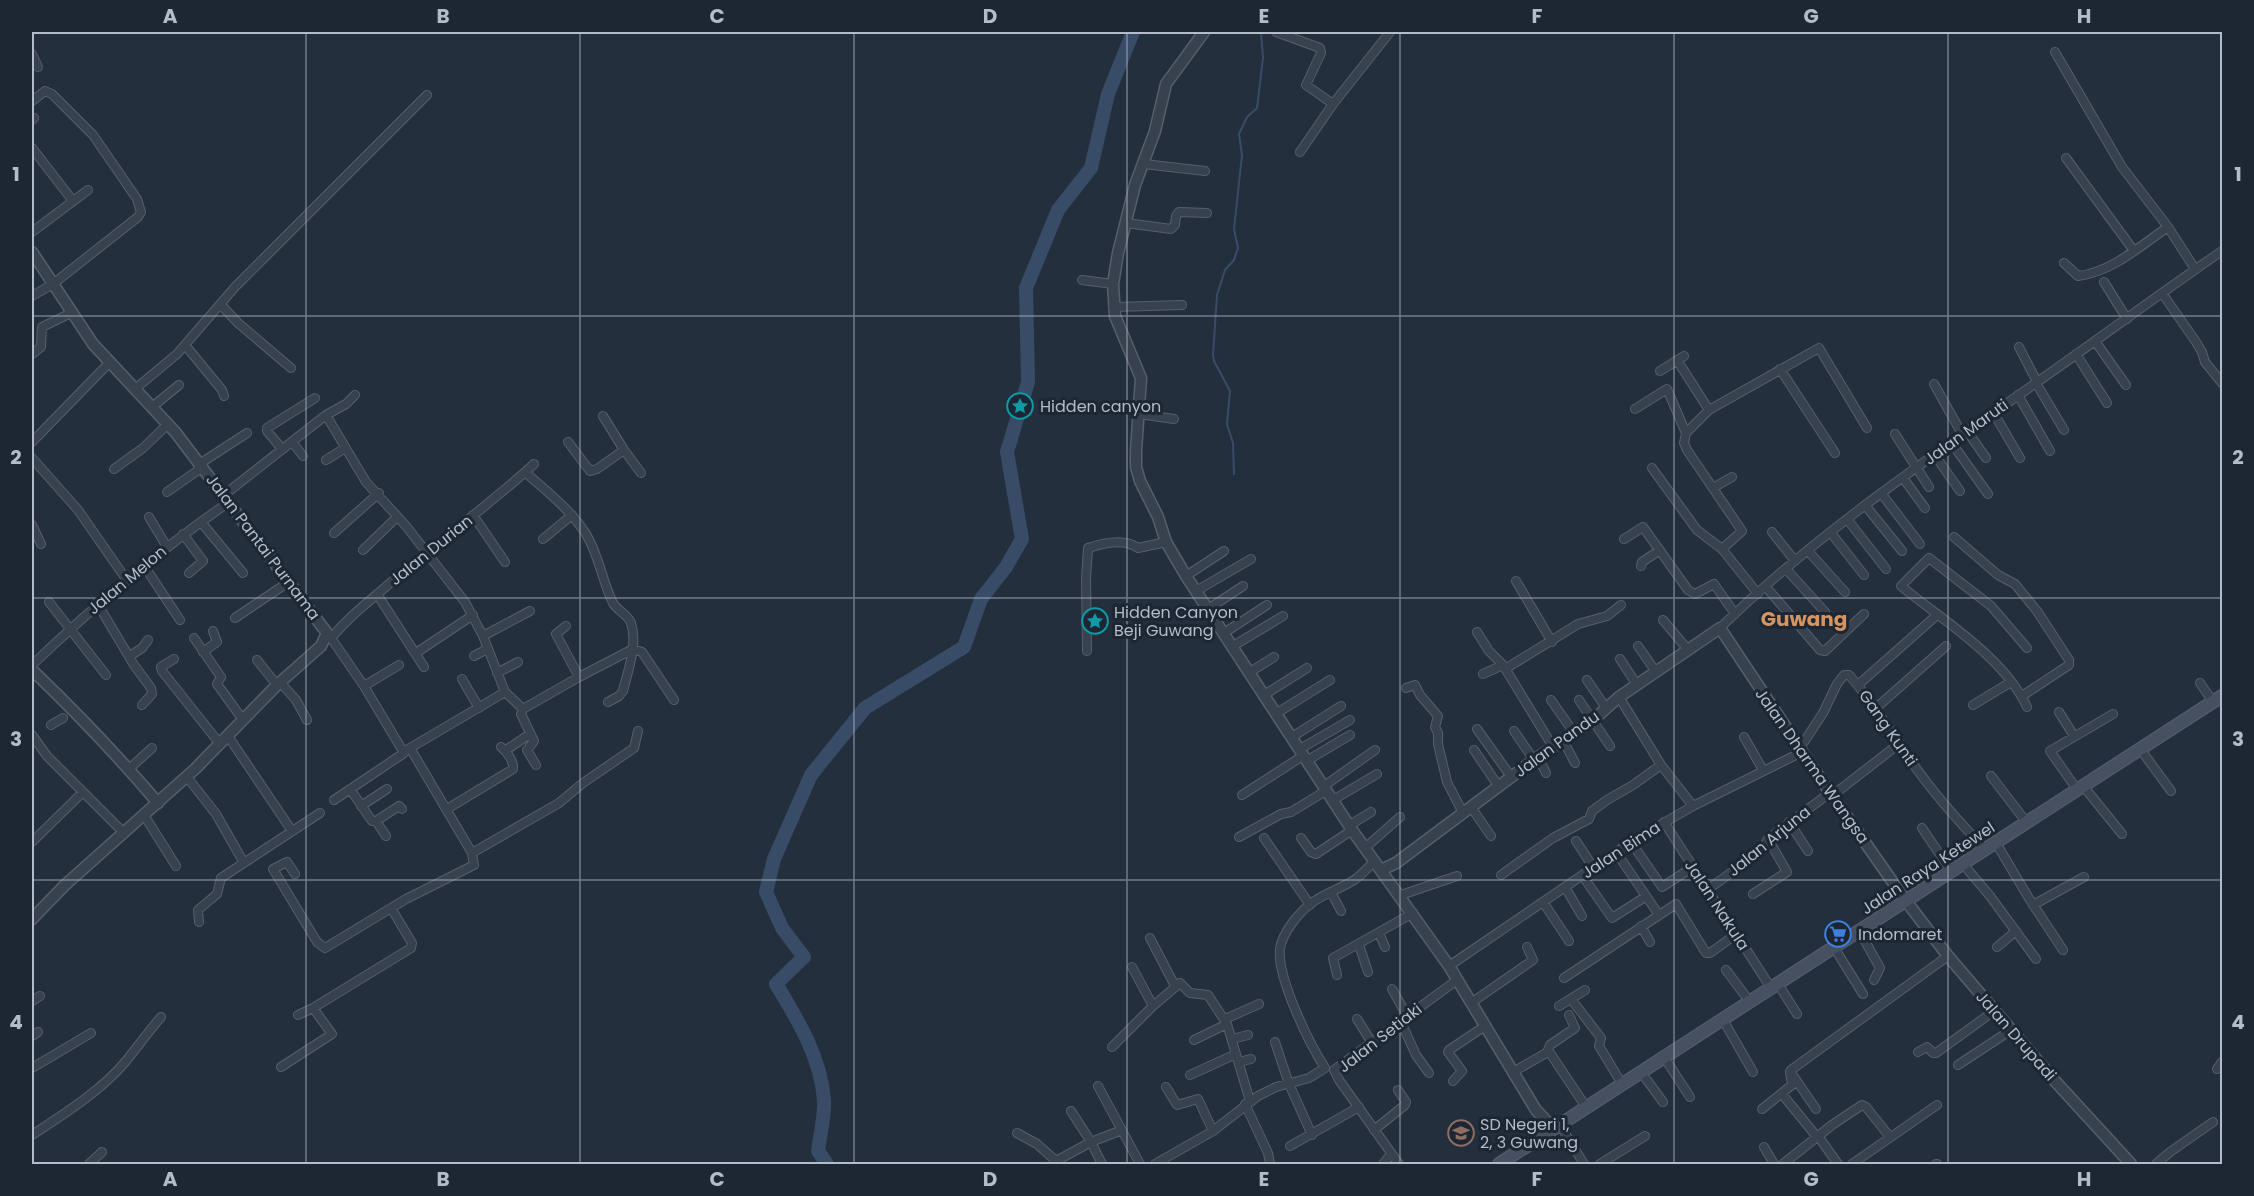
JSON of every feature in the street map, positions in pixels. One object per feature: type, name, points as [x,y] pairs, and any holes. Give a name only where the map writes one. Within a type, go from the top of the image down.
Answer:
[{"type":"main road","name":"Jalan Raya Ketewel","points":[[1499,1164],[1722,1018],[1835,949],[1951,871],[2218,699]]},
{"type":"street","points":[[1204,32],[1166,84],[1155,131],[1136,185],[1118,253],[1113,284],[1113,307],[1118,325],[1141,378],[1136,467],[1145,493],[1158,517],[1166,542],[1186,576],[1351,828],[1401,895],[1449,966],[1536,1110],[1584,1164]]},
{"type":"street","points":[[1276,32],[1320,48],[1321,52],[1306,85],[1333,104]]},
{"type":"street","points":[[1300,152],[1333,104],[1390,32]]},
{"type":"street","points":[[2055,52],[2122,167],[2168,227],[2195,269]]},
{"type":"street","points":[[32,54],[38,67]]},
{"type":"street","points":[[32,101],[45,91],[52,94],[93,135],[137,199],[141,209],[138,217],[53,284],[32,296]]},
{"type":"street","points":[[135,389],[167,364],[220,305],[348,172],[427,95]]},
{"type":"street","points":[[32,148],[73,201]]},
{"type":"street","points":[[2066,158],[2134,250]]},
{"type":"street","points":[[1144,164],[1204,171]]},
{"type":"street","points":[[32,232],[88,190]]},
{"type":"street","points":[[1126,223],[1171,229],[1175,225],[1179,212],[1207,213]]},
{"type":"street","points":[[2064,263],[2079,276],[2113,265],[2168,227]]},
{"type":"street","name":"Jalan Maruti","points":[[1720,628],[1808,550],[1881,493],[2223,251]]},
{"type":"street","name":"Jalan Pantai Purnama","points":[[32,252],[71,313],[109,363],[168,424],[290,581],[325,628],[328,638],[278,684],[187,777],[65,885],[32,919]]},
{"type":"street","points":[[1082,280],[1113,284]]},
{"type":"street","points":[[2104,282],[2127,319]]},
{"type":"street","points":[[2162,293],[2196,342],[2205,362],[2223,383]]},
{"type":"street","points":[[220,305],[291,368]]},
{"type":"street","points":[[1113,307],[1182,305]]},
{"type":"street","points":[[32,354],[41,349],[42,327],[71,313]]},
{"type":"street","points":[[2095,341],[2126,385]]},
{"type":"street","points":[[185,345],[222,390],[224,396]]},
{"type":"street","points":[[2019,346],[2036,382],[2064,430]]},
{"type":"street","points":[[1722,549],[1742,531],[1684,443],[1686,433],[1709,410],[1819,348],[1867,428]]},
{"type":"street","points":[[2076,354],[2107,403]]},
{"type":"street","points":[[1660,371],[1681,358],[1709,410]]},
{"type":"street","points":[[33,437],[109,363]]},
{"type":"street","points":[[1780,369],[1835,453]]},
{"type":"street","points":[[1934,384],[1965,433],[1986,458]]},
{"type":"street","points":[[152,407],[179,385]]},
{"type":"street","points":[[1635,408],[1667,389],[1686,433]]},
{"type":"street","name":"Jalan Melon","points":[[32,665],[97,603],[201,522],[282,449],[326,415],[346,404],[354,395]]},
{"type":"street","points":[[2018,395],[2050,451]]},
{"type":"street","points":[[282,449],[267,428],[315,398]]},
{"type":"street","points":[[1993,412],[2020,458]]},
{"type":"street","points":[[1139,414],[1174,419]]},
{"type":"street","points":[[326,415],[360,474],[465,602],[483,636],[505,692],[523,709]]},
{"type":"street","points":[[603,416],[641,473]]},
{"type":"street","points":[[114,469],[168,424]]},
{"type":"street","points":[[167,492],[197,471],[204,461],[247,433]]},
{"type":"street","points":[[1895,434],[1929,487]]},
{"type":"street","points":[[292,442],[303,456]]},
{"type":"street","points":[[568,442],[590,471],[597,469],[624,450]]},
{"type":"street","points":[[1951,442],[1988,494]]},
{"type":"street","points":[[326,460],[345,448]]},
{"type":"street","points":[[1934,454],[1960,491]]},
{"type":"street","points":[[32,458],[78,510],[126,579]]},
{"type":"street","name":"Jalan Durian","points":[[328,638],[424,552],[534,464]]},
{"type":"street","points":[[1652,468],[1697,530],[1722,549],[1758,594]]},
{"type":"street","points":[[525,472],[572,515],[592,545],[613,602],[621,614],[628,617],[631,622],[633,649],[622,693],[608,702]]},
{"type":"street","points":[[1713,488],[1732,477]]},
{"type":"street","points":[[1903,478],[1925,508]]},
{"type":"street","points":[[1881,493],[1920,544]]},
{"type":"street","points":[[334,533],[377,494]]},
{"type":"street","points":[[1865,505],[1902,551]]},
{"type":"street","points":[[473,515],[505,562]]},
{"type":"street","points":[[543,539],[572,515]]},
{"type":"street","points":[[149,517],[167,547]]},
{"type":"street","points":[[363,550],[397,517]]},
{"type":"street","points":[[1847,519],[1886,569]]},
{"type":"street","points":[[201,522],[243,573]]},
{"type":"street","points":[[32,525],[41,544]]},
{"type":"street","points":[[1624,539],[1643,528],[1690,592],[1699,592],[1714,584],[1735,614]]},
{"type":"street","points":[[1772,532],[1795,561]]},
{"type":"street","points":[[1831,532],[1864,575]]},
{"type":"street","points":[[183,534],[203,561],[189,573]]},
{"type":"street","points":[[1954,537],[1998,575],[2015,584],[2037,611],[2069,660],[2069,665],[2022,696]]},
{"type":"street","points":[[1087,651],[1088,548],[1120,542],[1132,543],[1138,548],[1166,542]]},
{"type":"street","points":[[1641,566],[1642,562],[1660,550]]},
{"type":"street","points":[[1808,550],[1845,592]]},
{"type":"street","points":[[1186,576],[1224,551]]},
{"type":"street","points":[[2026,648],[1991,606],[1929,558],[1901,586],[1965,634],[2011,682],[2027,707]]},
{"type":"street","points":[[1196,591],[1251,559]]},
{"type":"street","points":[[145,567],[180,620]]},
{"type":"street","points":[[1786,569],[1825,612]]},
{"type":"street","points":[[235,618],[290,581]]},
{"type":"street","points":[[1516,581],[1551,642]]},
{"type":"street","points":[[1208,609],[1243,586]]},
{"type":"street","points":[[1766,587],[1820,650],[1825,651],[1864,614]]},
{"type":"street","points":[[377,594],[424,667]]},
{"type":"street","points":[[49,602],[106,675]]},
{"type":"street","points":[[97,603],[152,691],[142,705]]},
{"type":"street","points":[[1224,633],[1267,605]]},
{"type":"street","points":[[1484,674],[1504,667],[1551,642],[1578,624],[1607,616],[1621,605]]},
{"type":"street","points":[[483,636],[530,611]]},
{"type":"street","points":[[416,653],[473,615]]},
{"type":"street","points":[[1858,685],[1937,615]]},
{"type":"street","points":[[1233,646],[1283,616]]},
{"type":"street","points":[[1663,620],[1688,650]]},
{"type":"street","points":[[566,626],[556,634],[579,677]]},
{"type":"street","name":"Jalan Pandu","points":[[1381,870],[1396,863],[1593,720],[1619,697],[1720,628]]},
{"type":"street","name":"Jalan Dharma Wangsa","points":[[1720,628],[1906,901]]},
{"type":"street","points":[[203,652],[218,642],[213,631]]},
{"type":"street","points":[[1477,632],[1489,651],[1504,667],[1553,747]]},
{"type":"street","points":[[194,638],[221,677],[217,684],[243,720]]},
{"type":"street","points":[[295,874],[286,862],[273,869],[322,948],[391,908],[474,865],[472,853],[447,809],[364,686],[328,638]]},
{"type":"street","points":[[130,656],[142,648],[148,640]]},
{"type":"street","points":[[1638,645],[1656,672]]},
{"type":"street","points":[[1876,708],[1946,646]]},
{"type":"street","points":[[474,656],[487,649]]},
{"type":"street","points":[[536,765],[527,750],[534,742],[521,714],[523,709],[633,649],[642,652],[674,700]]},
{"type":"street","points":[[1250,672],[1274,657]]},
{"type":"street","points":[[174,658],[161,667],[162,671],[224,740],[292,831]]},
{"type":"street","points":[[1620,659],[1637,685]]},
{"type":"street","points":[[257,660],[296,700],[307,720]]},
{"type":"street","points":[[497,673],[518,662]]},
{"type":"street","points":[[364,686],[399,665]]},
{"type":"street","points":[[1264,694],[1307,668]]},
{"type":"street","points":[[32,670],[129,769],[158,803]]},
{"type":"street","name":"Gang Kunti","points":[[1801,750],[1842,678],[1847,674],[1876,708],[1947,808],[1991,846],[2063,950]]},
{"type":"street","points":[[462,679],[479,708]]},
{"type":"street","points":[[1277,713],[1330,680]]},
{"type":"street","points":[[1587,680],[1606,708]]},
{"type":"street","points":[[1974,705],[2011,682]]},
{"type":"street","points":[[2200,682],[2218,699]]},
{"type":"street","points":[[1406,688],[1415,685],[1420,695],[1438,716],[1435,727],[1448,782],[1467,810],[1491,836]]},
{"type":"street","points":[[334,800],[403,756],[406,750],[505,692]]},
{"type":"street","points":[[1619,697],[1661,765],[1693,806]]},
{"type":"street","points":[[1579,699],[1610,746]]},
{"type":"street","points":[[1551,700],[1574,733]]},
{"type":"street","points":[[1292,736],[1341,706]]},
{"type":"street","points":[[2059,712],[2074,736]]},
{"type":"street","points":[[2113,714],[2050,751],[2122,834]]},
{"type":"street","points":[[51,725],[63,718]]},
{"type":"street","points":[[1242,795],[1304,755],[1350,720]]},
{"type":"street","points":[[1477,729],[1512,777]]},
{"type":"street","points":[[472,853],[559,803],[583,783],[634,748],[638,731]]},
{"type":"street","points":[[1514,731],[1546,773]]},
{"type":"street","points":[[447,809],[513,769],[513,764],[504,748],[530,734]]},
{"type":"street","points":[[32,735],[47,756],[124,833]]},
{"type":"street","points":[[1304,755],[1350,735]]},
{"type":"street","points":[[1744,737],[1763,770]]},
{"type":"street","points":[[1563,740],[1575,763]]},
{"type":"street","name":"Jalan Arjuna","points":[[1707,890],[1761,851],[1768,839],[1789,822],[1832,794],[1900,743]]},
{"type":"street","points":[[129,769],[152,748]]},
{"type":"street","points":[[1239,837],[1281,814],[1291,812],[1375,750]]},
{"type":"street","points":[[1474,750],[1499,787]]},
{"type":"street","name":"Jalan Bima","points":[[1449,966],[1631,842],[1693,806],[1801,750]]},
{"type":"street","points":[[2141,750],[2171,791]]},
{"type":"street","points":[[1501,875],[1553,838],[1589,819],[1592,811],[1600,805],[1661,765]]},
{"type":"street","points":[[1333,800],[1377,774]]},
{"type":"street","points":[[1990,776],[2027,823]]},
{"type":"street","points":[[187,777],[216,814],[244,863]]},
{"type":"street","points":[[350,789],[370,820],[376,821],[399,806],[402,809]]},
{"type":"street","points":[[361,806],[387,789]]},
{"type":"street","points":[[32,842],[83,792]]},
{"type":"street","points":[[1301,838],[1311,852],[1316,854],[1371,812]]},
{"type":"street","points":[[199,922],[198,910],[217,894],[221,878],[320,813]]},
{"type":"street","points":[[144,815],[176,866]]},
{"type":"street","points":[[1365,848],[1400,817]]},
{"type":"street","points":[[376,821],[386,836]]},
{"type":"street","name":"Jalan Nakula","points":[[1664,822],[1736,935],[1797,1014]]},
{"type":"street","points":[[1789,822],[1808,851]]},
{"type":"street","points":[[1922,828],[1951,871]]},
{"type":"street","points":[[1264,838],[1310,905]]},
{"type":"street","points":[[1753,894],[1787,872],[1768,839]]},
{"type":"street","points":[[1576,841],[1593,867]]},
{"type":"street","points":[[1631,842],[1662,887],[1693,867]]},
{"type":"street","points":[[1616,852],[1659,915]]},
{"type":"street","points":[[1963,864],[2036,960]]},
{"type":"street","points":[[1155,1164],[1213,1131],[1248,1102],[1269,1090],[1309,1078],[1329,1069],[1299,1018],[1280,961],[1280,946],[1286,933],[1310,905],[1354,880],[1381,870]]},
{"type":"street","points":[[1582,875],[1612,918],[1645,897]]},
{"type":"street","points":[[1401,895],[1457,876]]},
{"type":"street","points":[[2033,905],[2084,877]]},
{"type":"street","points":[[1565,887],[1582,916]]},
{"type":"street","points":[[1331,892],[1341,911]]},
{"type":"street","name":"Jalan Drupadi","points":[[1906,901],[1994,1011],[2131,1164]]},
{"type":"street","points":[[1543,902],[1569,940]]},
{"type":"street","points":[[1564,978],[1675,904],[1678,904],[1707,954],[1736,935]]},
{"type":"street","points":[[298,1015],[411,948],[412,943],[391,908]]},
{"type":"street","points":[[1337,975],[1333,959],[1413,913]]},
{"type":"street","points":[[1641,926],[1650,942]]},
{"type":"street","points":[[1997,947],[2016,931]]},
{"type":"street","points":[[1860,932],[1880,968],[1874,980]]},
{"type":"street","points":[[1378,933],[1385,947]]},
{"type":"street","points":[[1150,938],[1175,986]]},
{"type":"street","points":[[1359,945],[1368,972]]},
{"type":"street","points":[[1471,1003],[1533,960],[1527,947]]},
{"type":"street","points":[[1835,949],[1863,994]]},
{"type":"street","points":[[1790,1071],[1948,956]]},
{"type":"street","points":[[1132,967],[1154,1006]]},
{"type":"street","points":[[1726,970],[1750,1002]]},
{"type":"street","name":"Jalan Setiaki","points":[[1399,1164],[1329,1069],[1372,1042],[1457,980]]},
{"type":"street","points":[[1112,1047],[1180,983],[1190,993],[1208,995],[1226,1022],[1238,1058],[1248,1102],[1270,1164]]},
{"type":"street","points":[[1392,989],[1416,1055],[1429,1073]]},
{"type":"street","points":[[1559,1006],[1585,990]]},
{"type":"street","points":[[32,1001],[40,996]]},
{"type":"street","points":[[1571,999],[1602,1038],[1599,1046],[1622,1084]]},
{"type":"street","points":[[1194,1040],[1259,1004]]},
{"type":"street","points":[[281,1066],[332,1034],[313,1008]]},
{"type":"street","points":[[1918,1052],[1927,1047],[1932,1053],[1936,1053],[1994,1011]]},
{"type":"street","points":[[1513,1072],[1548,1052],[1550,1045],[1575,1028],[1569,1015]]},
{"type":"street","points":[[32,1135],[106,1081],[126,1061],[161,1017]]},
{"type":"street","points":[[1722,1018],[1753,1072]]},
{"type":"street","points":[[1357,1019],[1372,1042]]},
{"type":"street","points":[[1453,1081],[1462,1072],[1449,1050],[1485,1026]]},
{"type":"street","points":[[1958,1065],[2011,1030]]},
{"type":"street","points":[[32,1068],[91,1033]]},
{"type":"street","points":[[1232,1039],[1248,1035]]},
{"type":"street","points":[[1275,1042],[1289,1084],[1312,1135]]},
{"type":"street","points":[[1548,1052],[1586,1107]]},
{"type":"street","points":[[1664,1057],[1690,1097]]},
{"type":"street","points":[[1190,1075],[1238,1058],[1251,1059]]},
{"type":"street","points":[[1641,1071],[1663,1102]]},
{"type":"street","points":[[1762,1109],[1792,1085],[1790,1071]]},
{"type":"street","points":[[1790,1071],[1816,1109]]},
{"type":"street","points":[[1098,1086],[1140,1164]]},
{"type":"street","points":[[1166,1087],[1177,1105],[1198,1099],[1213,1131]]},
{"type":"street","points":[[1374,1130],[1407,1102],[1398,1090]]},
{"type":"street","points":[[1782,1094],[1838,1164]]},
{"type":"street","points":[[1783,1164],[1817,1136],[1863,1105],[1890,1137]]},
{"type":"street","points":[[1852,1164],[1937,1105]]},
{"type":"street","points":[[1290,1146],[1359,1107]]},
{"type":"street","points":[[1071,1111],[1102,1164]]},
{"type":"street","points":[[2156,1164],[2213,1122]]},
{"type":"street","points":[[1017,1133],[1037,1144],[1048,1155],[1060,1162],[1091,1142],[1122,1130]]},
{"type":"street","points":[[1600,1164],[1646,1136]]},
{"type":"street","points":[[1764,1147],[1774,1164]]},
{"type":"street","points":[[89,1164],[102,1152]]},
{"type":"street","points":[[1383,1164],[1391,1154]]},
{"type":"waterway","points":[[827,1164],[818,1151],[824,1106],[818,1069],[800,1025],[776,984],[804,957],[782,928],[766,892],[774,859],[811,775],[865,708],[964,647],[981,599],[1006,567],[1022,539],[1007,452],[1028,382],[1026,288],[1058,210],[1091,168],[1108,94],[1133,32]]},
{"type":"waterway","points":[[1234,474],[1233,443],[1227,424],[1230,391],[1213,355],[1217,295],[1225,270],[1234,260],[1238,248],[1234,229],[1242,155],[1239,134],[1247,117],[1257,108],[1263,58],[1261,32]]},
{"type":"place","name":"Hidden canyon","points":[[1020,406]]},
{"type":"place","name":"Hidden Canyon Beji Guwang","points":[[1095,621]]},
{"type":"place","name":"Indomaret","points":[[1838,934]]},
{"type":"place","name":"SD Negeri 1, 2, 3 Guwang","points":[[1461,1133]]},
{"type":"district","name":"Guwang","points":[[1804,619]]}]
